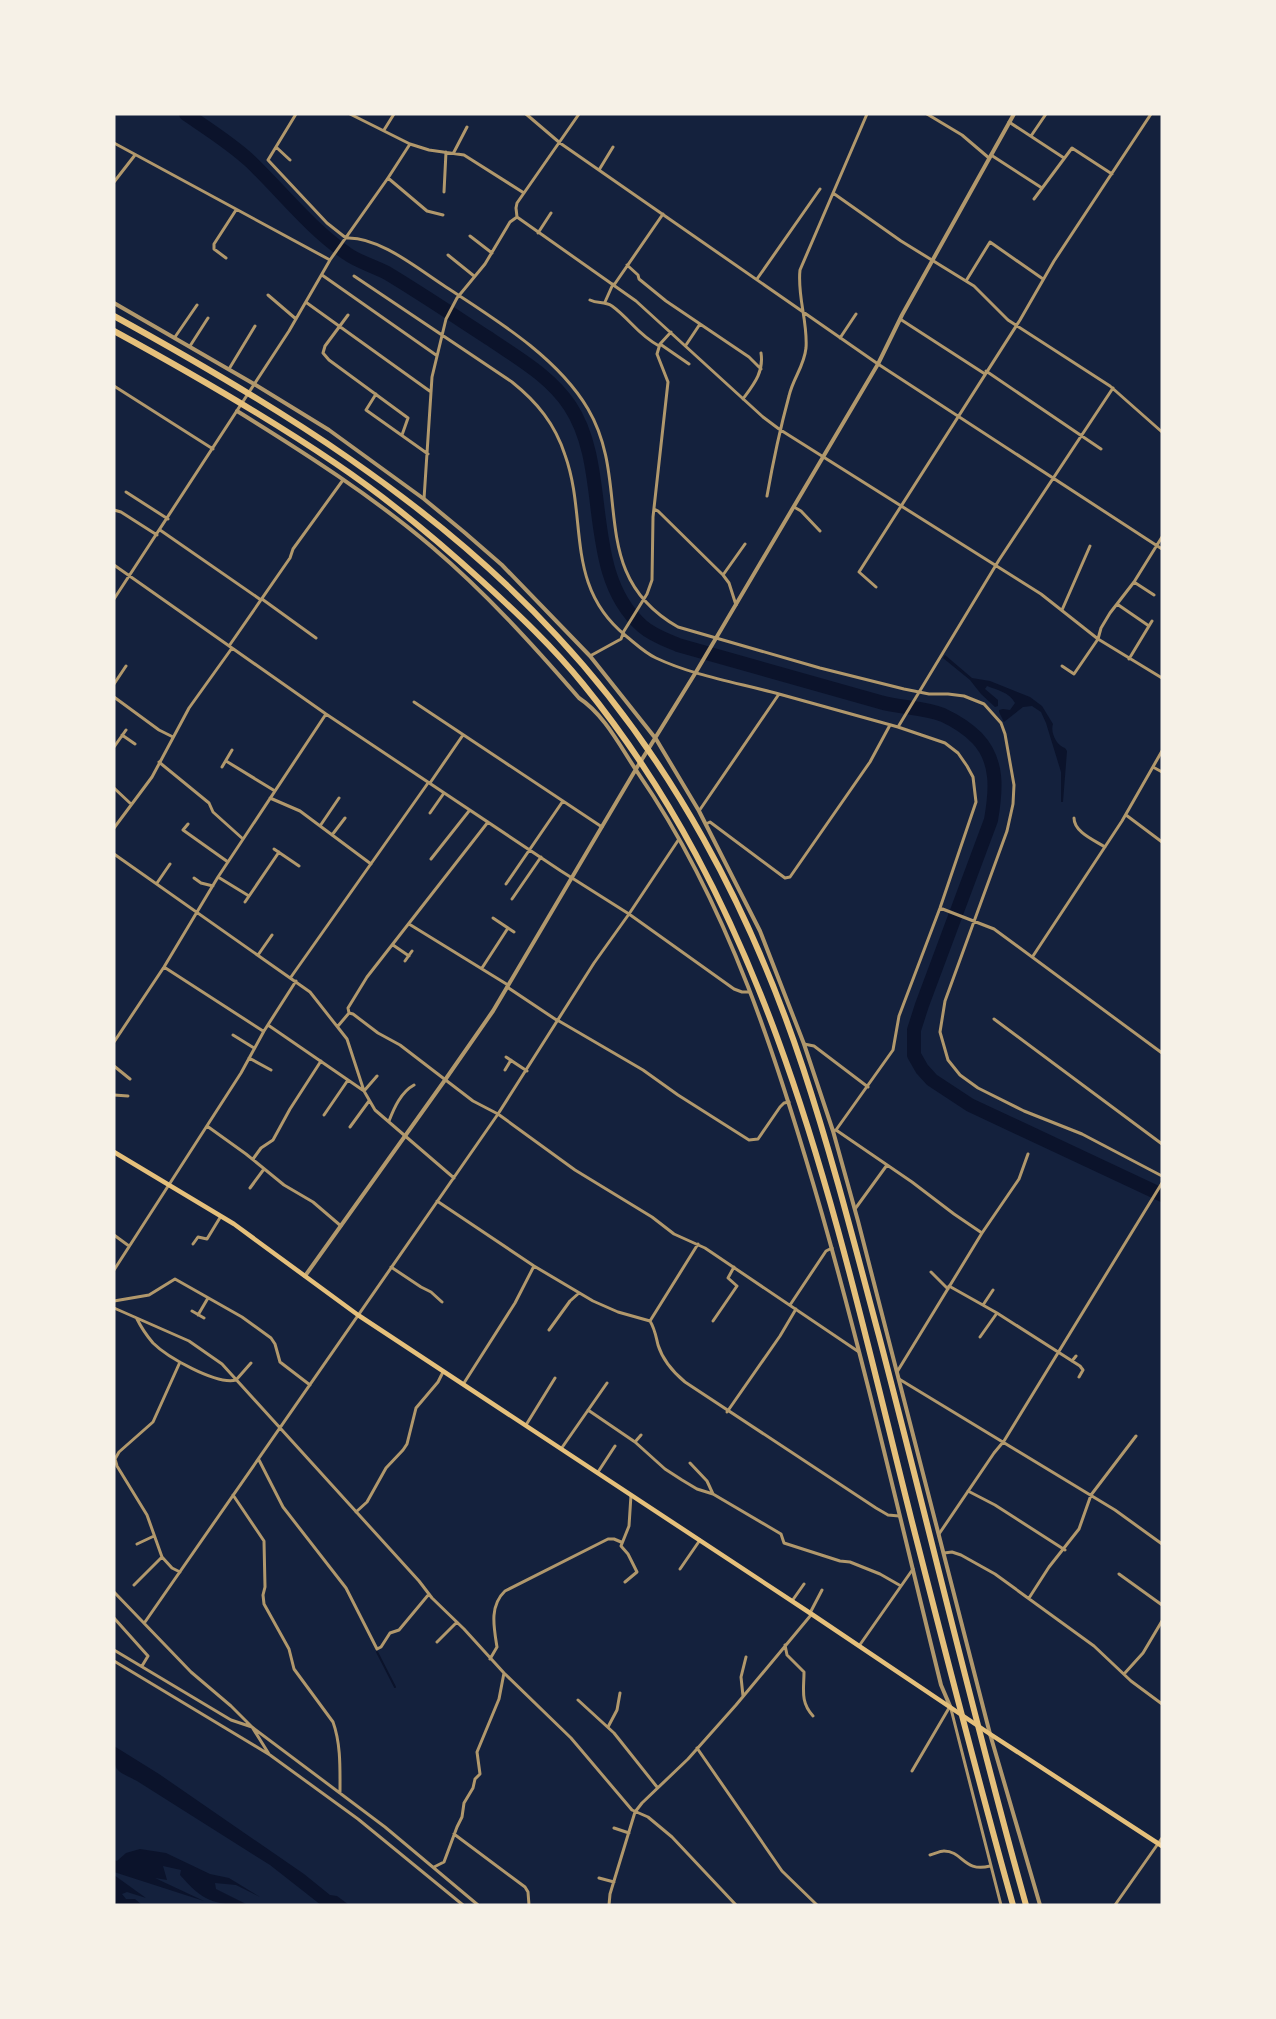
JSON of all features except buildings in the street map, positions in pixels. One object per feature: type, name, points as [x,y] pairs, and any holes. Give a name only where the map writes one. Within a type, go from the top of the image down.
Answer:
[{"type":"highway","points":[[114,316],[212,371],[386,483],[513,591],[556,634],[629,722],[671,784],[710,850],[768,972],[802,1065],[830,1153],[898,1408],[987,1763],[1026,1905]]},
{"type":"highway","points":[[114,331],[205,382],[336,464],[378,494],[460,561],[546,642],[581,682],[648,774],[699,856],[755,977],[789,1069],[817,1156],[888,1423],[984,1803],[1013,1905]]},
{"type":"main road","points":[[114,1152],[256,1239],[358,1315],[1160,1845]]},
{"type":"street","points":[[296,114],[268,160],[345,239]]},
{"type":"street","points":[[384,130],[394,114]]},
{"type":"street","points":[[526,114],[560,143],[803,313],[1162,549]]},
{"type":"street","points":[[579,114],[524,193],[516,208],[517,217],[636,301],[779,429],[1041,594],[1098,639],[1162,678]]},
{"type":"street","points":[[767,496],[779,429],[791,388],[803,365],[806,346],[800,270],[867,114]]},
{"type":"street","points":[[927,114],[1042,188]]},
{"type":"street","points":[[305,1276],[446,1080],[507,986],[823,458],[878,363],[932,259],[1014,114]]},
{"type":"street","points":[[1031,136],[1046,114]]},
{"type":"street","points":[[876,587],[859,572],[1043,279],[1151,114]]},
{"type":"street","points":[[353,115],[410,144],[429,150],[464,155],[524,193]]},
{"type":"street","points":[[1010,122],[1064,158]]},
{"type":"street","points":[[454,153],[467,127]]},
{"type":"street","points":[[114,143],[330,261]]},
{"type":"street","points":[[114,599],[307,303],[333,256],[410,144]]},
{"type":"street","points":[[276,147],[290,160]]},
{"type":"street","points":[[599,170],[613,147]]},
{"type":"street","points":[[1034,199],[1072,148],[1112,174]]},
{"type":"street","points":[[446,152],[444,190],[452,188]]},
{"type":"street","points":[[114,182],[135,155]]},
{"type":"street","points":[[388,178],[427,211],[443,215]]},
{"type":"street","points":[[757,279],[820,189]]},
{"type":"street","points":[[833,193],[901,241],[966,281],[1016,325],[1113,388],[1162,432]]},
{"type":"street","points":[[226,258],[214,249],[214,244],[236,210]]},
{"type":"street","points":[[538,233],[551,213]]},
{"type":"street","points":[[605,302],[613,285],[663,214]]},
{"type":"street","points":[[424,499],[432,377],[441,334],[448,313],[458,297],[492,253],[510,222],[517,217]]},
{"type":"street","points":[[470,236],[492,253]]},
{"type":"street","points":[[345,239],[358,237],[387,250],[549,360],[568,380],[588,410],[600,435],[607,462],[616,543],[624,568],[643,601],[662,617],[678,627],[917,694],[948,694],[974,699],[994,713],[1005,734],[1014,785],[1013,804],[1007,831],[945,1001],[940,1032],[948,1060],[960,1075],[978,1088],[1024,1111],[1083,1134],[1162,1176]]},
{"type":"street","points":[[966,281],[990,242],[1043,279]]},
{"type":"street","points":[[448,255],[475,277]]},
{"type":"street","points":[[627,265],[638,275],[639,279],[750,357],[761,369]]},
{"type":"street","points":[[322,275],[437,355]]},
{"type":"street","points":[[354,276],[512,382],[544,413],[557,434],[566,457],[573,489],[583,566],[589,586],[600,606],[623,632],[654,657],[890,725],[899,725],[945,743],[958,753],[968,766],[976,790],[973,816],[942,909],[899,1016],[893,1050],[835,1131]]},
{"type":"street","points":[[268,295],[296,319]]},
{"type":"street","points":[[590,300],[597,303],[605,302],[624,316],[643,336],[689,364]]},
{"type":"street","points":[[114,303],[229,369],[328,430],[424,499],[502,565],[590,656],[656,739],[699,811],[760,932],[835,1131],[990,1734],[1040,1905]]},
{"type":"street","points":[[307,303],[431,392]]},
{"type":"street","points":[[175,337],[197,305]]},
{"type":"street","points":[[840,338],[856,314]]},
{"type":"street","points":[[348,315],[322,353],[408,418],[402,435]]},
{"type":"street","points":[[190,346],[208,318]]},
{"type":"street","points":[[900,319],[1101,450]]},
{"type":"street","points":[[685,346],[700,324]]},
{"type":"street","points":[[229,369],[255,326]]},
{"type":"street","points":[[590,656],[621,639],[643,601],[652,580],[654,509],[668,382],[657,354],[659,345],[670,332]]},
{"type":"street","points":[[743,399],[761,372],[763,363],[761,353]]},
{"type":"street","points":[[114,386],[213,449]]},
{"type":"street","points":[[899,725],[996,566],[1113,388]]},
{"type":"street","points":[[376,394],[366,410],[428,453]]},
{"type":"street","points":[[237,411],[343,480],[432,547],[498,608],[609,729],[658,802],[679,839],[706,892],[757,1008],[789,1102],[860,1352],[941,1685],[950,1706],[1001,1905]]},
{"type":"street","points":[[114,828],[146,784],[189,708],[290,558],[293,549],[343,480]]},
{"type":"street","points":[[126,492],[168,519]]},
{"type":"street","points":[[794,507],[801,511],[820,531]]},
{"type":"street","points":[[654,509],[723,575],[729,583],[736,605]]},
{"type":"street","points":[[114,510],[157,535]]},
{"type":"street","points":[[160,530],[316,638]]},
{"type":"street","points":[[1062,666],[1074,674],[1098,639],[1101,628],[1162,537]]},
{"type":"street","points":[[723,575],[745,544]]},
{"type":"street","points":[[1062,610],[1090,546]]},
{"type":"street","points":[[114,565],[326,714],[629,915],[734,989],[750,992]]},
{"type":"street","points":[[1134,582],[1154,595]]},
{"type":"street","points":[[1117,604],[1149,626]]},
{"type":"street","points":[[1129,659],[1152,621]]},
{"type":"street","points":[[114,684],[126,666]]},
{"type":"street","points":[[699,811],[779,693]]},
{"type":"street","points":[[114,697],[159,730],[173,737]]},
{"type":"street","points":[[414,702],[602,827]]},
{"type":"street","points":[[114,1042],[164,967],[218,877],[326,714]]},
{"type":"street","points":[[705,824],[710,822],[785,878],[790,877],[870,762],[890,725]]},
{"type":"street","points":[[114,747],[126,730]]},
{"type":"street","points":[[122,735],[135,744]]},
{"type":"street","points":[[291,977],[463,735]]},
{"type":"street","points":[[222,767],[232,750]]},
{"type":"street","points":[[1033,956],[1126,815],[1162,751]]},
{"type":"street","points":[[225,761],[275,791]]},
{"type":"street","points":[[159,762],[209,803],[213,812],[243,839]]},
{"type":"street","points":[[1153,767],[1162,772]]},
{"type":"street","points":[[114,788],[131,804]]},
{"type":"street","points":[[430,813],[444,793]]},
{"type":"street","points":[[270,798],[294,808],[371,864]]},
{"type":"street","points":[[320,826],[339,798]]},
{"type":"street","points":[[506,884],[563,801]]},
{"type":"street","points":[[431,859],[469,810]]},
{"type":"street","points":[[1126,815],[1162,842]]},
{"type":"street","points":[[332,835],[345,818]]},
{"type":"street","points":[[1074,818],[1074,825],[1078,829],[1105,847]]},
{"type":"street","points":[[338,1026],[349,1013],[348,1008],[367,976],[488,822]]},
{"type":"street","points":[[188,824],[183,830],[228,862]]},
{"type":"street","points":[[145,1622],[498,1114],[594,963],[679,839]]},
{"type":"street","points":[[274,849],[299,866]]},
{"type":"street","points":[[245,902],[279,852]]},
{"type":"street","points":[[114,854],[310,992],[347,1039],[364,1091],[375,1110],[454,1178]]},
{"type":"street","points":[[512,899],[541,857]]},
{"type":"street","points":[[289,869],[293,862]]},
{"type":"street","points":[[157,883],[170,864]]},
{"type":"street","points":[[218,877],[249,896]]},
{"type":"street","points":[[194,878],[201,883],[213,886]]},
{"type":"street","points":[[259,881],[264,885]]},
{"type":"street","points":[[516,894],[522,898]]},
{"type":"street","points":[[942,909],[994,929],[1162,1053]]},
{"type":"street","points":[[499,922],[503,916]]},
{"type":"street","points":[[493,918],[514,932]]},
{"type":"street","points":[[409,924],[429,935],[459,957],[482,969],[559,1021],[643,1070],[749,1140],[758,1138],[780,1107],[789,1102]]},
{"type":"street","points":[[482,969],[508,928]]},
{"type":"street","points":[[258,955],[272,935]]},
{"type":"street","points":[[393,944],[409,956]]},
{"type":"street","points":[[405,961],[412,951]]},
{"type":"street","points":[[164,967],[264,1031]]},
{"type":"street","points":[[114,1270],[207,1126],[296,981]]},
{"type":"street","points":[[349,1013],[400,1045],[473,1101],[498,1114],[575,1170],[674,1234],[698,1244],[860,1352]]},
{"type":"street","points":[[994,1020],[1162,1143]]},
{"type":"street","points":[[268,1025],[364,1091]]},
{"type":"street","points":[[233,1035],[254,1048]]},
{"type":"street","points":[[804,1044],[814,1046],[868,1087]]},
{"type":"street","points":[[506,1057],[527,1071]]},
{"type":"street","points":[[249,1058],[271,1071]]},
{"type":"street","points":[[505,1070],[511,1060]]},
{"type":"street","points":[[253,1160],[261,1148],[273,1140],[321,1061]]},
{"type":"street","points":[[114,1066],[130,1079]]},
{"type":"street","points":[[364,1091],[376,1076]]},
{"type":"street","points":[[324,1115],[348,1080]]},
{"type":"street","points":[[389,1122],[399,1101],[408,1088],[414,1085]]},
{"type":"street","points":[[114,1095],[128,1096]]},
{"type":"street","points":[[350,1127],[369,1101]]},
{"type":"street","points":[[207,1126],[284,1185],[313,1202],[341,1226]]},
{"type":"street","points":[[835,1131],[982,1233]]},
{"type":"street","points":[[897,1372],[982,1233],[1019,1179],[1028,1154]]},
{"type":"street","points":[[855,1209],[886,1165]]},
{"type":"street","points":[[250,1188],[264,1169]]},
{"type":"street","points":[[939,1534],[1004,1441],[1162,1182]]},
{"type":"street","points":[[437,1201],[534,1266],[579,1293],[611,1309],[650,1321]]},
{"type":"street","points":[[192,1244],[198,1237],[207,1239],[221,1216]]},
{"type":"street","points":[[114,1235],[130,1247]]},
{"type":"street","points":[[650,1321],[698,1244]]},
{"type":"street","points":[[790,1305],[826,1251],[832,1248]]},
{"type":"street","points":[[464,1383],[515,1304],[534,1266]]},
{"type":"street","points":[[391,1267],[431,1292],[442,1302]]},
{"type":"street","points":[[713,1321],[737,1286],[728,1278],[734,1267]]},
{"type":"street","points":[[931,1272],[948,1288],[997,1313],[1072,1361],[1083,1370],[1079,1377]]},
{"type":"street","points":[[114,1301],[149,1295],[175,1279],[242,1317],[271,1338],[280,1362],[310,1385]]},
{"type":"street","points":[[983,1305],[993,1290]]},
{"type":"street","points":[[549,1330],[570,1301],[579,1293]]},
{"type":"street","points":[[198,1315],[208,1298]]},
{"type":"street","points":[[114,1308],[201,1348],[222,1364],[429,1594],[490,1659],[571,1738],[635,1812],[648,1817],[672,1837],[736,1905]]},
{"type":"street","points":[[727,1412],[785,1329],[795,1309]]},
{"type":"street","points":[[192,1311],[204,1318]]},
{"type":"street","points":[[980,1337],[997,1313]]},
{"type":"street","points":[[136,1317],[153,1343],[180,1362],[225,1381],[236,1380],[251,1363]]},
{"type":"street","points":[[650,1321],[663,1357],[674,1373],[685,1382],[727,1412],[876,1508],[888,1515],[899,1516]]},
{"type":"street","points":[[1072,1361],[1076,1356]]},
{"type":"street","points":[[180,1362],[153,1422],[119,1452],[115,1460],[115,1467],[147,1515],[162,1557],[172,1568],[180,1572]]},
{"type":"street","points":[[356,1512],[367,1502],[386,1468],[407,1444],[416,1408],[438,1382],[444,1370]]},
{"type":"street","points":[[526,1425],[555,1378]]},
{"type":"street","points":[[899,1378],[1091,1495],[1162,1544]]},
{"type":"street","points":[[561,1449],[607,1383]]},
{"type":"street","points":[[588,1410],[635,1442],[665,1469],[697,1489],[713,1494],[781,1534],[784,1543],[840,1561],[850,1562],[880,1574],[901,1586]]},
{"type":"street","points":[[635,1442],[641,1435]]},
{"type":"street","points":[[1029,1598],[1079,1529],[1091,1495],[1136,1436]]},
{"type":"street","points":[[597,1473],[615,1446]]},
{"type":"street","points":[[258,1459],[283,1507],[346,1588],[377,1649],[381,1647],[390,1633],[399,1630],[429,1594]]},
{"type":"street","points":[[690,1463],[707,1481],[713,1494]]},
{"type":"street","points":[[968,1491],[1013,1515],[1065,1550]]},
{"type":"street","points":[[233,1495],[264,1541],[266,1587],[263,1595],[264,1604],[289,1649],[294,1669],[333,1722],[340,1761],[340,1793]]},
{"type":"street","points":[[625,1582],[637,1572],[621,1546],[629,1526],[631,1495]]},
{"type":"street","points":[[137,1544],[155,1536]]},
{"type":"street","points":[[490,1659],[498,1647],[492,1621],[498,1601],[505,1591],[608,1539],[621,1542]]},
{"type":"street","points":[[680,1569],[700,1540]]},
{"type":"street","points":[[944,1553],[952,1552],[961,1555],[1029,1598],[1094,1646],[1147,1694],[1162,1704]]},
{"type":"street","points":[[134,1585],[162,1557]]},
{"type":"street","points":[[859,1646],[913,1569]]},
{"type":"street","points":[[1119,1574],[1162,1605]]},
{"type":"street","points":[[792,1601],[804,1584]]},
{"type":"street","points":[[609,1905],[635,1812],[743,1696],[811,1613],[822,1590]]},
{"type":"street","points":[[114,1592],[191,1672],[252,1727],[434,1867],[478,1905]]},
{"type":"street","points":[[115,1620],[148,1656],[142,1666]]},
{"type":"street","points":[[437,1642],[457,1622]]},
{"type":"street","points":[[1124,1674],[1143,1653],[1162,1622]]},
{"type":"street","points":[[785,1646],[787,1655],[804,1672],[802,1688],[804,1704],[813,1716]]},
{"type":"street","points":[[114,1650],[231,1720],[252,1727],[270,1755]]},
{"type":"street","points":[[743,1696],[741,1677],[746,1657]]},
{"type":"street","points":[[114,1661],[270,1755],[358,1819],[463,1905]]},
{"type":"street","points":[[434,1867],[444,1862],[462,1817],[464,1803],[473,1788],[475,1779],[480,1774],[477,1752],[499,1699],[504,1673]]},
{"type":"street","points":[[608,1727],[617,1710],[620,1693]]},
{"type":"street","points":[[578,1700],[608,1727],[657,1788]]},
{"type":"street","points":[[912,1771],[950,1706]]},
{"type":"street","points":[[697,1748],[782,1871],[817,1905]]},
{"type":"street","points":[[614,1827],[630,1833]]},
{"type":"street","points":[[454,1834],[525,1887],[529,1905]]},
{"type":"street","points":[[1115,1905],[1160,1845],[1162,1838]]},
{"type":"street","points":[[930,1856],[944,1851],[950,1852],[975,1868],[990,1866]]},
{"type":"street","points":[[599,1878],[614,1882]]},
{"type":"water","points":[[945,655],[972,678],[990,681],[1030,697],[1042,706],[1053,724],[1052,731],[1055,739],[1067,751],[1063,802],[1061,802],[1061,772],[1041,712],[1032,706],[1023,707],[1004,722],[999,710],[1010,710],[1015,703],[1010,696],[987,686],[985,689],[998,700],[998,706],[995,707],[970,680],[943,658]]},
{"type":"water","points":[[114,1746],[159,1774],[304,1874],[330,1895],[337,1896],[349,1905],[321,1905],[270,1865],[120,1772],[114,1761]]},
{"type":"water","points":[[140,1849],[166,1853],[210,1874],[229,1878],[260,1897],[236,1885],[215,1883],[216,1889],[248,1905],[226,1904],[210,1900],[195,1891],[180,1875],[181,1870],[163,1866],[167,1880],[155,1878],[204,1901],[114,1872],[114,1860],[117,1861],[126,1853]]},
{"type":"water","points":[[114,1875],[146,1898],[127,1892],[122,1894],[126,1899],[135,1899],[142,1905],[114,1905]]},
{"type":"waterway","points":[[186,114],[244,155],[309,221],[346,253],[387,273],[490,339],[533,369],[562,395],[583,431],[590,459],[603,549],[611,578],[623,604],[642,626],[678,645],[880,702],[936,712],[957,722],[977,738],[989,756],[994,777],[991,820],[922,1005],[914,1030],[914,1055],[932,1080],[970,1105],[1162,1195]]},
{"type":"waterway","points":[[377,1652],[395,1687]]}]
